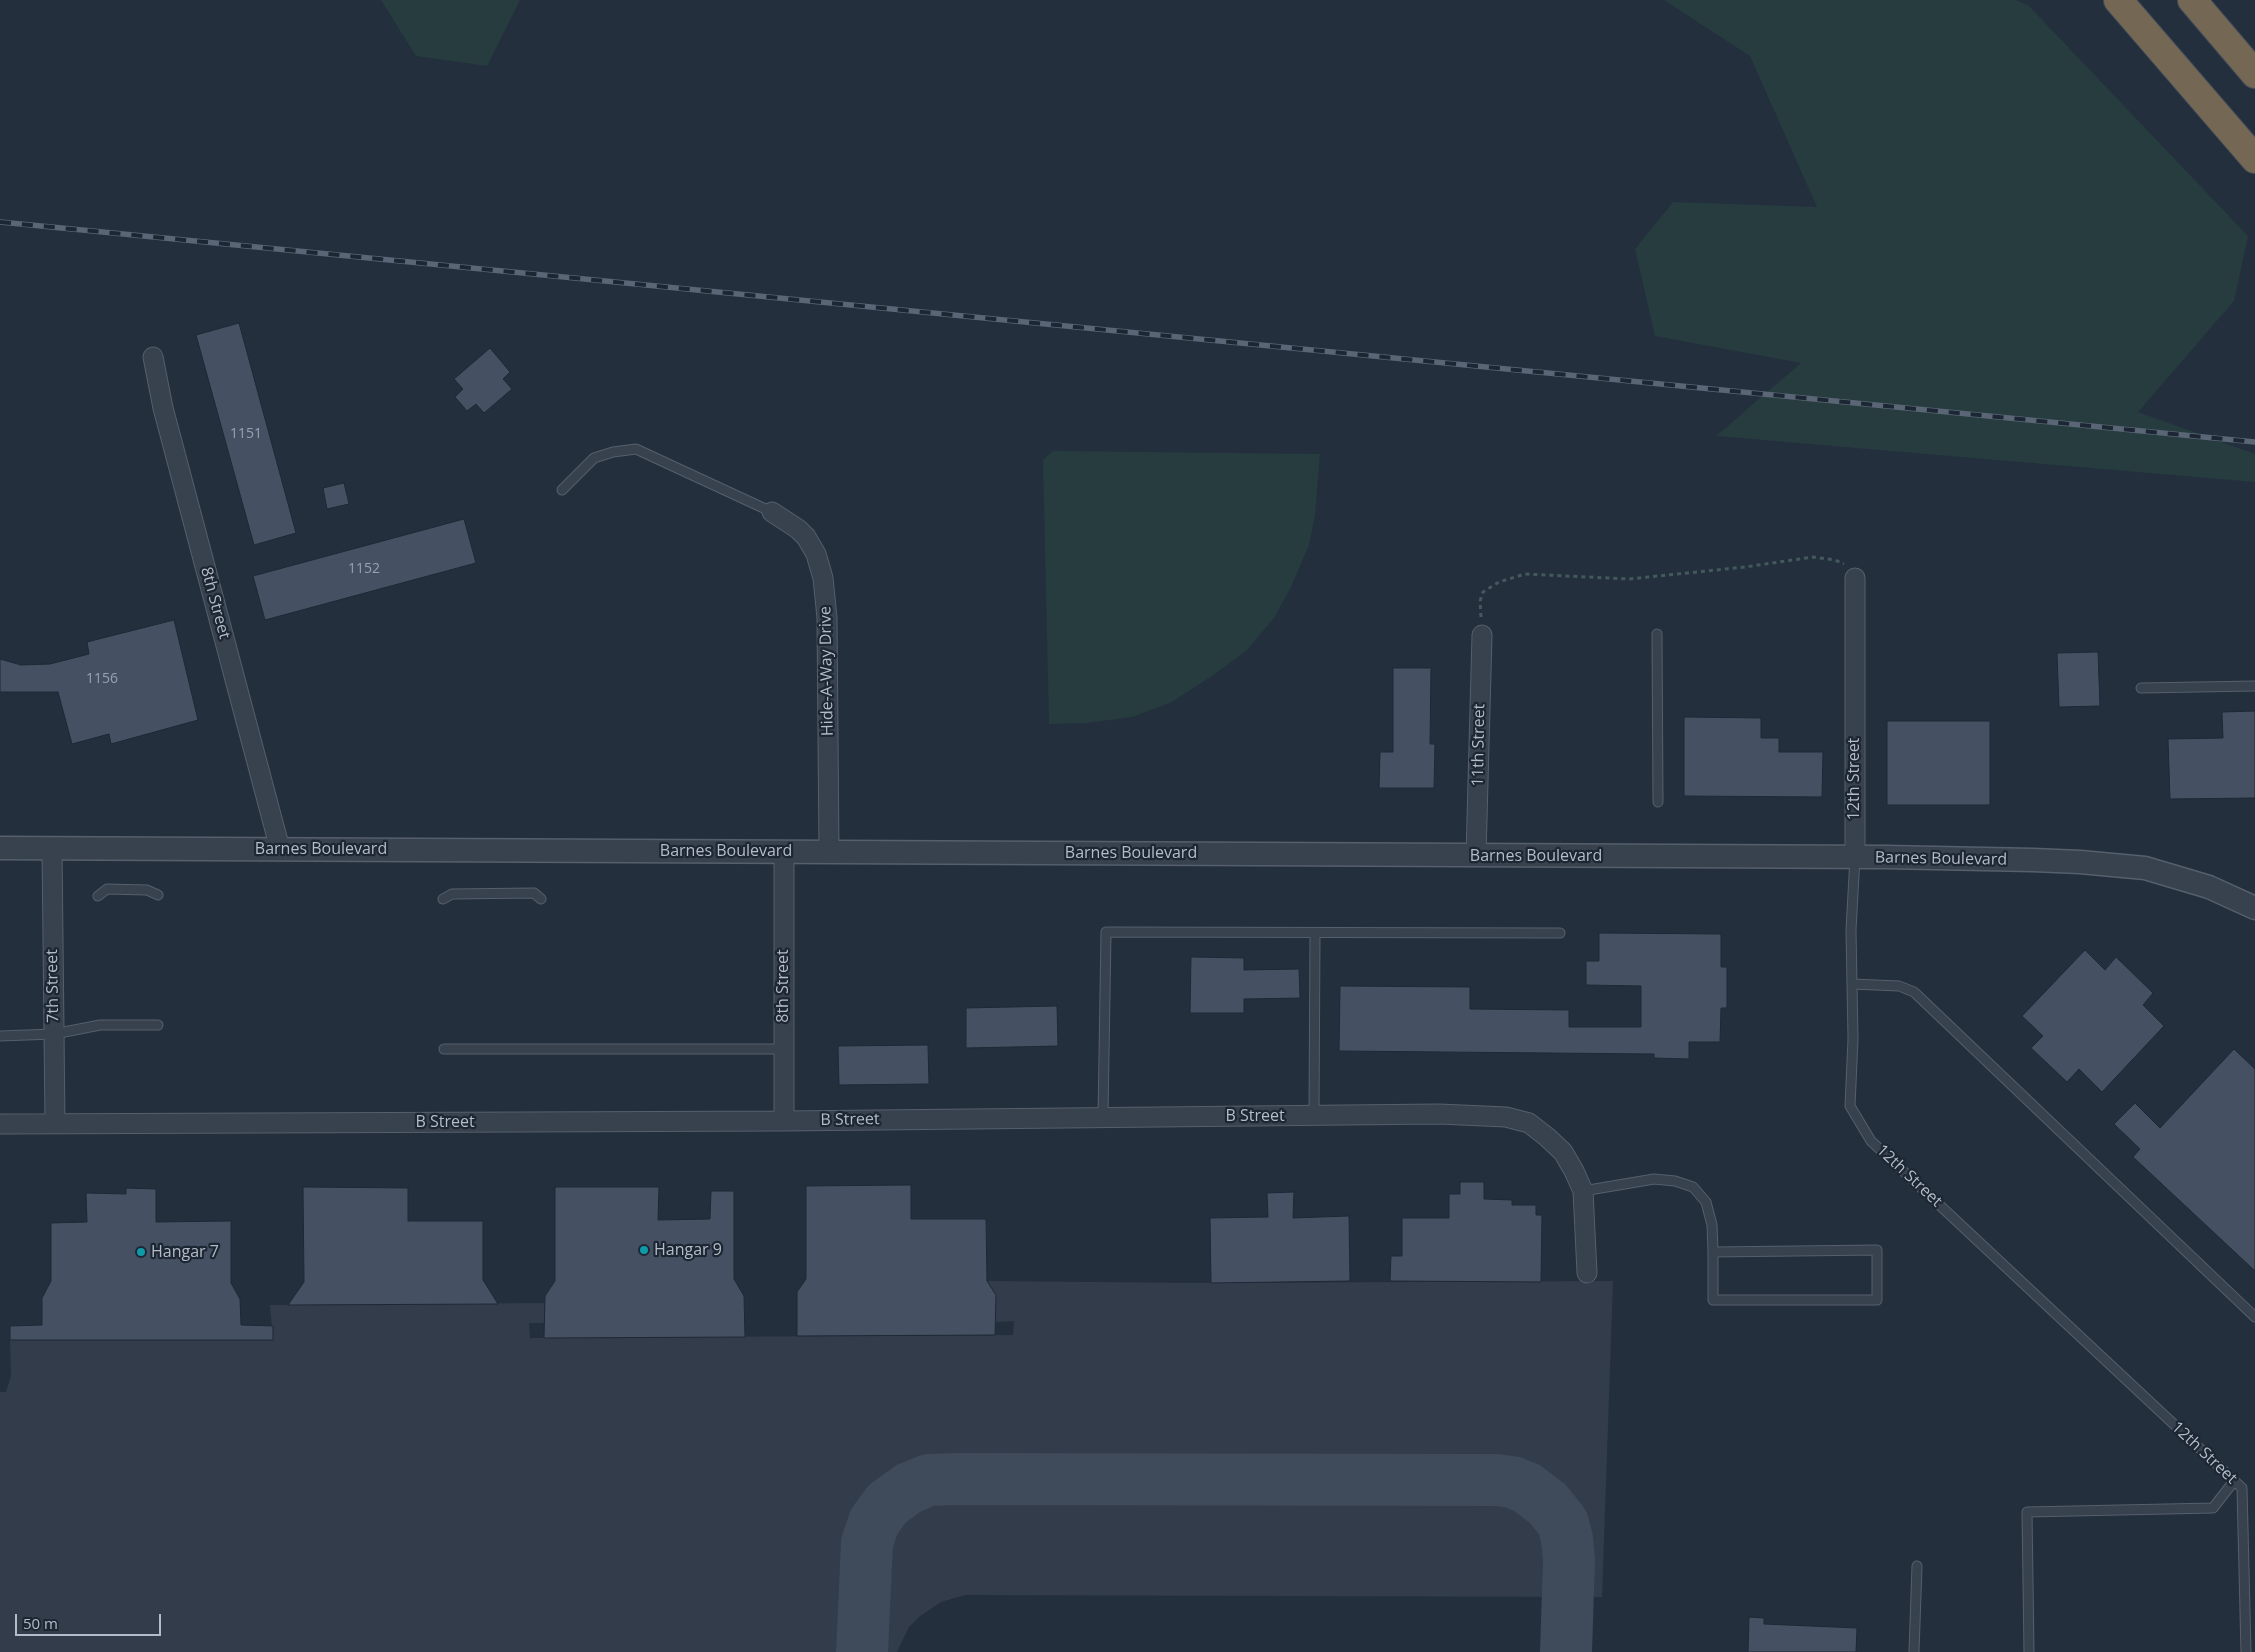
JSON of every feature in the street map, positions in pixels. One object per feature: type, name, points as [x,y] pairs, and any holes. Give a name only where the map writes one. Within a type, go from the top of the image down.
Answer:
[{"type":"highway","points":[[2118,0],[2255,159]]},
{"type":"highway","points":[[2192,0],[2255,74]]},
{"type":"street","name":"8th Street","points":[[153,357],[163,408],[280,849]]},
{"type":"street","name":"Hide-A-Way Drive","points":[[772,512],[798,529],[806,537],[816,554],[823,578],[827,618],[829,851]]},
{"type":"street","name":"12th Street","points":[[1855,578],[1855,857]]},
{"type":"street","name":"11th Street","points":[[1476,856],[1482,635]]},
{"type":"street","name":"Barnes Boulevard","points":[[0,848],[1855,857],[2080,862],[2145,868],[2209,887],[2255,908]]},
{"type":"street","name":"7th Street","points":[[52,848],[55,1124]]},
{"type":"street","name":"8th Street","points":[[784,851],[784,1121]]},
{"type":"street","name":"B Street","points":[[0,1124],[784,1121],[1474,1115],[1506,1118],[1529,1124],[1563,1152],[1583,1191],[1587,1272]]},
{"type":"lane","points":[[562,490],[594,458],[613,452],[636,449],[772,512]]},
{"type":"lane","points":[[1657,634],[1658,802]]},
{"type":"lane","points":[[2141,688],[2255,686]]},
{"type":"lane","name":"12th Street","points":[[1855,857],[1851,930],[1850,1106],[1870,1141],[2242,1488],[2246,1652]]},
{"type":"lane","points":[[98,896],[107,889],[147,890],[158,895]]},
{"type":"lane","points":[[443,899],[452,894],[534,893],[541,899]]},
{"type":"lane","points":[[1103,1117],[1106,932],[1315,934],[1560,933]]},
{"type":"lane","points":[[1314,1116],[1315,934]]},
{"type":"lane","points":[[1852,984],[1899,986],[1914,992],[2255,1318]]},
{"type":"lane","points":[[0,1036],[54,1034],[100,1025],[158,1025]]},
{"type":"lane","points":[[444,1049],[783,1049]]},
{"type":"lane","points":[[1583,1191],[1654,1179],[1675,1180],[1693,1187],[1706,1202],[1712,1225],[1713,1300],[1877,1300],[1877,1250],[1713,1252]]},
{"type":"lane","points":[[2029,1652],[2027,1512],[2213,1508],[2234,1481]]},
{"type":"lane","points":[[1914,1652],[1917,1566]]},
{"type":"path","points":[[1482,635],[1480,601],[1484,592],[1499,582],[1525,574],[1629,579],[1813,557],[1835,560],[1844,564],[1855,578]]},
{"type":"shaded area","points":[[987,1281],[1201,1283],[1613,1281],[1602,1597],[965,1595],[941,1602],[920,1616],[909,1627],[897,1652],[0,1652],[0,1392],[6,1392],[11,1376],[10,1340],[273,1340],[270,1305],[545,1303],[544,1323],[529,1323],[530,1338],[1013,1335],[1014,1321],[996,1322],[996,1295]]},
{"type":"green space","points":[[381,0],[520,0],[487,66],[416,56]]},
{"type":"green space","points":[[1664,0],[2016,0],[2028,5],[2248,236],[2234,301],[2138,412],[2255,454],[2255,482],[1716,436],[1801,363],[1655,336],[1635,249],[1673,202],[1817,207],[1750,56]]},
{"type":"green space","points":[[1053,451],[1320,454],[1315,515],[1309,545],[1291,587],[1274,618],[1246,651],[1172,702],[1132,717],[1086,723],[1049,724],[1043,460]]},
{"type":"building","points":[[239,323],[296,533],[254,545],[196,335]]},
{"type":"building","points":[[490,348],[510,372],[503,379],[512,389],[484,413],[476,404],[467,411],[455,397],[463,389],[454,379]]},
{"type":"building","points":[[344,483],[349,504],[327,509],[323,488]]},
{"type":"building","points":[[464,519],[476,563],[265,620],[253,576]]},
{"type":"building","points":[[174,620],[198,720],[111,744],[109,734],[72,744],[58,692],[0,692],[0,659],[21,665],[50,664],[89,654],[87,642]]},
{"type":"building","points":[[2098,652],[2100,706],[2059,707],[2057,653]]},
{"type":"building","points":[[1393,668],[1431,668],[1430,744],[1435,744],[1434,788],[1379,788],[1380,752],[1393,752]]},
{"type":"building","points":[[2255,711],[2255,798],[2170,799],[2168,739],[2223,738],[2222,712]]},
{"type":"building","points":[[1684,717],[1761,718],[1761,738],[1779,738],[1779,752],[1823,752],[1822,797],[1684,796]]},
{"type":"building","points":[[1887,721],[1990,721],[1990,805],[1887,805]]},
{"type":"building","points":[[1599,933],[1721,934],[1721,967],[1727,967],[1727,1008],[1721,1008],[1720,1042],[1689,1042],[1689,1059],[1654,1058],[1654,1054],[1339,1051],[1340,986],[1470,987],[1470,1009],[1569,1010],[1569,1027],[1641,1027],[1641,986],[1586,985],[1586,961],[1599,961]]},
{"type":"building","points":[[2085,950],[2105,970],[2116,957],[2153,993],[2143,1005],[2164,1026],[2102,1092],[2079,1069],[2067,1082],[2031,1048],[2043,1036],[2022,1016]]},
{"type":"building","points":[[1191,957],[1244,958],[1244,970],[1299,969],[1300,998],[1244,999],[1244,1013],[1190,1013]]},
{"type":"building","points":[[1057,1006],[1058,1046],[966,1048],[966,1008]]},
{"type":"building","points":[[928,1045],[929,1084],[839,1085],[838,1046]]},
{"type":"building","points":[[2234,1049],[2255,1069],[2255,1271],[2133,1157],[2140,1149],[2114,1124],[2135,1103],[2160,1128]]},
{"type":"building","points":[[1460,1182],[1484,1182],[1484,1199],[1512,1200],[1512,1205],[1536,1205],[1536,1215],[1542,1215],[1541,1282],[1390,1281],[1391,1256],[1402,1256],[1402,1218],[1449,1218],[1449,1194],[1460,1194]]},
{"type":"building","points":[[911,1185],[911,1219],[986,1219],[987,1281],[996,1295],[995,1335],[797,1336],[797,1292],[806,1279],[806,1186]]},
{"type":"building","points":[[303,1187],[408,1188],[408,1221],[483,1221],[483,1280],[498,1304],[288,1305],[304,1282]]},
{"type":"building","name":"Hangar 9","points":[[555,1187],[659,1187],[658,1220],[710,1219],[711,1191],[734,1191],[734,1279],[744,1296],[745,1337],[544,1338],[545,1296],[555,1281]]},
{"type":"building","name":"Hangar 7","points":[[126,1188],[156,1189],[156,1222],[231,1221],[231,1283],[240,1299],[241,1325],[273,1326],[273,1340],[10,1340],[10,1326],[42,1325],[42,1298],[51,1281],[51,1223],[87,1222],[86,1193],[126,1194]]},
{"type":"building","points":[[1294,1192],[1293,1218],[1349,1216],[1350,1281],[1211,1283],[1210,1218],[1268,1217],[1267,1193]]},
{"type":"building","points":[[1749,1617],[1764,1618],[1764,1624],[1857,1628],[1856,1652],[1748,1652]]},
{"type":"taxiway","points":[[862,1652],[867,1543],[874,1522],[887,1504],[909,1488],[929,1480],[955,1479],[1496,1480],[1512,1482],[1527,1488],[1548,1504],[1563,1523],[1569,1560],[1566,1652]]},
{"type":"railway","points":[[0,222],[2255,442]]},
{"type":"place","name":"Hangar 9","points":[[644,1250]]},
{"type":"place","name":"Hangar 7","points":[[141,1252]]}]
